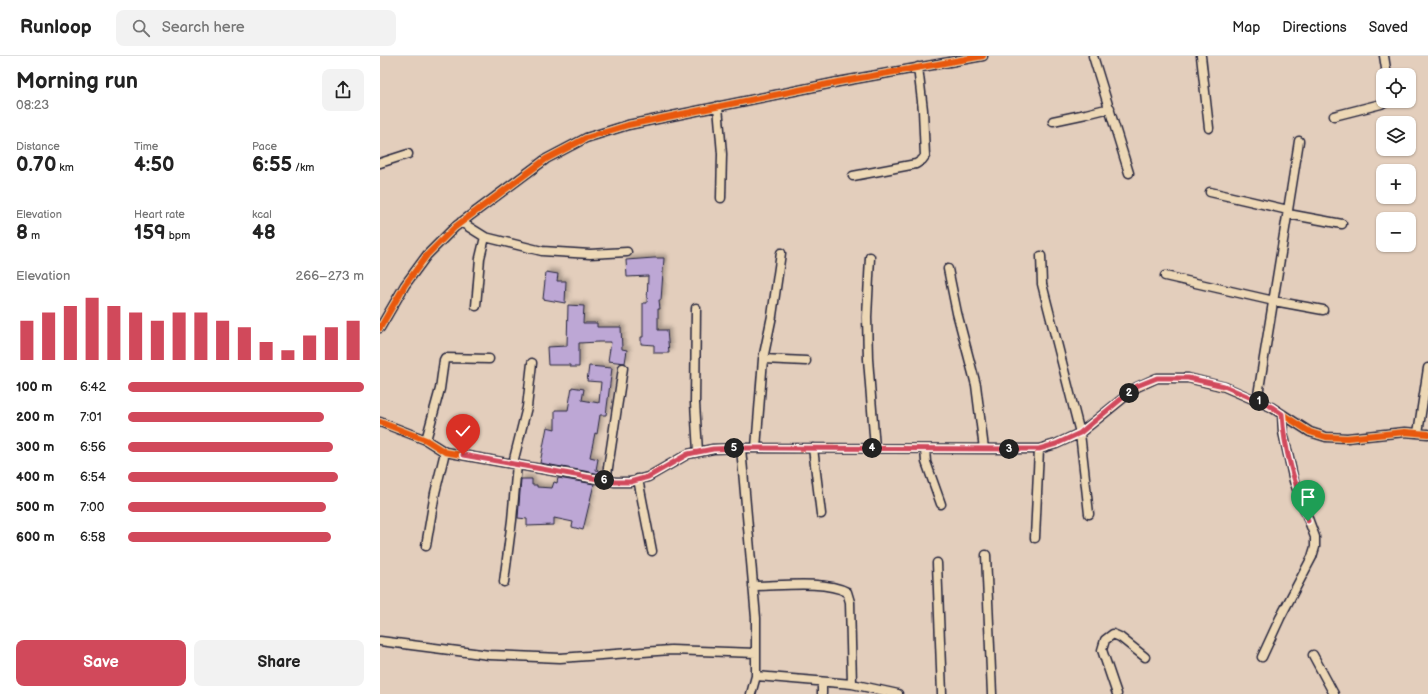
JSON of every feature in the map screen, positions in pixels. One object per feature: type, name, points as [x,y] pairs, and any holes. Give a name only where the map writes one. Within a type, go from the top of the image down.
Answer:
[{"type":"street","points":[[380,328],[405,285],[427,255],[454,227],[546,160],[586,138],[628,125],[718,106],[982,56]]},
{"type":"street","points":[[1093,56],[1129,173]]},
{"type":"street","points":[[1202,56],[1209,128]]},
{"type":"street","points":[[1384,56],[1386,68]]},
{"type":"street","points":[[853,176],[916,164],[925,156],[923,110],[918,68]]},
{"type":"street","points":[[1334,116],[1376,105]]},
{"type":"street","points":[[718,106],[722,154],[721,198]]},
{"type":"street","points":[[1053,121],[1110,108]]},
{"type":"street","points":[[1257,401],[1299,141]]},
{"type":"street","points":[[380,163],[408,154]]},
{"type":"street","points":[[1210,192],[1342,224]]},
{"type":"street","points":[[461,222],[486,237],[542,252],[590,254],[627,252]]},
{"type":"street","points":[[476,306],[480,258],[486,237]]},
{"type":"street","points":[[756,448],[763,359],[772,316],[781,253]]},
{"type":"street","points":[[1041,256],[1042,284],[1080,433],[1089,514]]},
{"type":"street","points":[[870,257],[867,331],[875,448]]},
{"type":"street","points":[[948,268],[957,313],[976,385],[984,449]]},
{"type":"street","points":[[1165,276],[1274,301],[1323,310]]},
{"type":"street","points":[[696,308],[695,395],[698,452]]},
{"type":"street","points":[[426,440],[440,388],[445,358],[489,359]]},
{"type":"street","points":[[763,359],[806,360]]},
{"type":"street","points":[[504,582],[512,520],[515,464],[527,407],[532,362]]},
{"type":"street","points":[[606,481],[623,368]]},
{"type":"street","points":[[1418,433],[1428,368]]},
{"type":"street","points":[[380,422],[426,440],[445,452],[615,482],[630,482],[648,477],[688,454],[713,449],[1039,449],[1056,444],[1080,433],[1137,386],[1157,378],[1188,378],[1224,386],[1272,407],[1310,432],[1326,438],[1347,438],[1405,432],[1428,434]]},
{"type":"street","points":[[1262,657],[1280,618],[1312,558],[1315,547],[1315,537],[1294,481],[1283,432],[1282,414]]},
{"type":"street","points":[[741,448],[753,586],[756,653],[756,676],[751,694]]},
{"type":"street","points":[[813,448],[821,514]]},
{"type":"street","points":[[925,449],[926,462],[941,504]]},
{"type":"street","points":[[1036,538],[1039,449]]},
{"type":"street","points":[[426,546],[435,492],[445,452]]},
{"type":"street","points":[[638,480],[652,551]]},
{"type":"street","points":[[986,555],[992,694]]},
{"type":"street","points":[[937,563],[942,694]]},
{"type":"street","points":[[753,586],[818,585],[839,588],[847,592],[850,602],[852,684]]},
{"type":"street","points":[[1117,694],[1102,650],[1105,640],[1112,634],[1120,637],[1145,657]]},
{"type":"street","points":[[380,641],[490,655],[560,658],[670,650],[756,653]]},
{"type":"street","points":[[1313,654],[1334,694]]},
{"type":"street","points":[[756,676],[852,684],[898,694]]},
{"type":"street","points":[[822,682],[822,694]]},
{"type":"building","points":[[664,258],[661,300],[659,300],[660,309],[658,309],[658,330],[667,330],[669,353],[654,353],[654,345],[641,344],[641,337],[643,337],[643,303],[647,303],[648,276],[627,277],[626,260]]},
{"type":"building","points":[[546,272],[558,274],[557,281],[566,281],[565,303],[543,299]]},
{"type":"building","points":[[568,305],[584,306],[583,323],[597,323],[597,327],[621,327],[622,349],[627,350],[625,363],[608,361],[611,342],[599,342],[579,343],[579,367],[570,367],[570,365],[548,365],[547,347],[567,346]]},
{"type":"building","points":[[589,366],[612,368],[606,415],[600,415],[597,434],[595,433],[590,457],[598,459],[596,470],[602,471],[601,474],[540,463],[547,427],[555,429],[555,410],[568,410],[572,387],[584,389],[582,400],[599,403],[601,382],[587,381]]},
{"type":"building","points":[[558,478],[594,484],[583,530],[572,527],[573,522],[554,518],[554,525],[527,526],[527,519],[518,518],[521,479],[532,479],[532,485],[537,485],[537,487],[552,488],[554,482],[557,483]]},
{"type":"cycle path","points":[[380,328],[405,285],[427,255],[455,227],[546,159],[586,138],[628,125],[838,82],[983,56]]},
{"type":"cycle path","points":[[380,422],[426,440],[445,452],[615,482],[630,482],[648,477],[688,454],[713,449],[1039,449],[1056,444],[1080,433],[1137,387],[1157,378],[1188,378],[1225,387],[1271,407],[1310,432],[1326,437],[1347,438],[1405,432],[1428,434]]},
{"type":"route","points":[[463,455],[615,482],[630,482],[648,477],[688,454],[713,449],[1039,449],[1056,444],[1080,433],[1137,386],[1157,378],[1188,378],[1224,386],[1272,407],[1282,414],[1283,432],[1294,481],[1308,521]]}]
